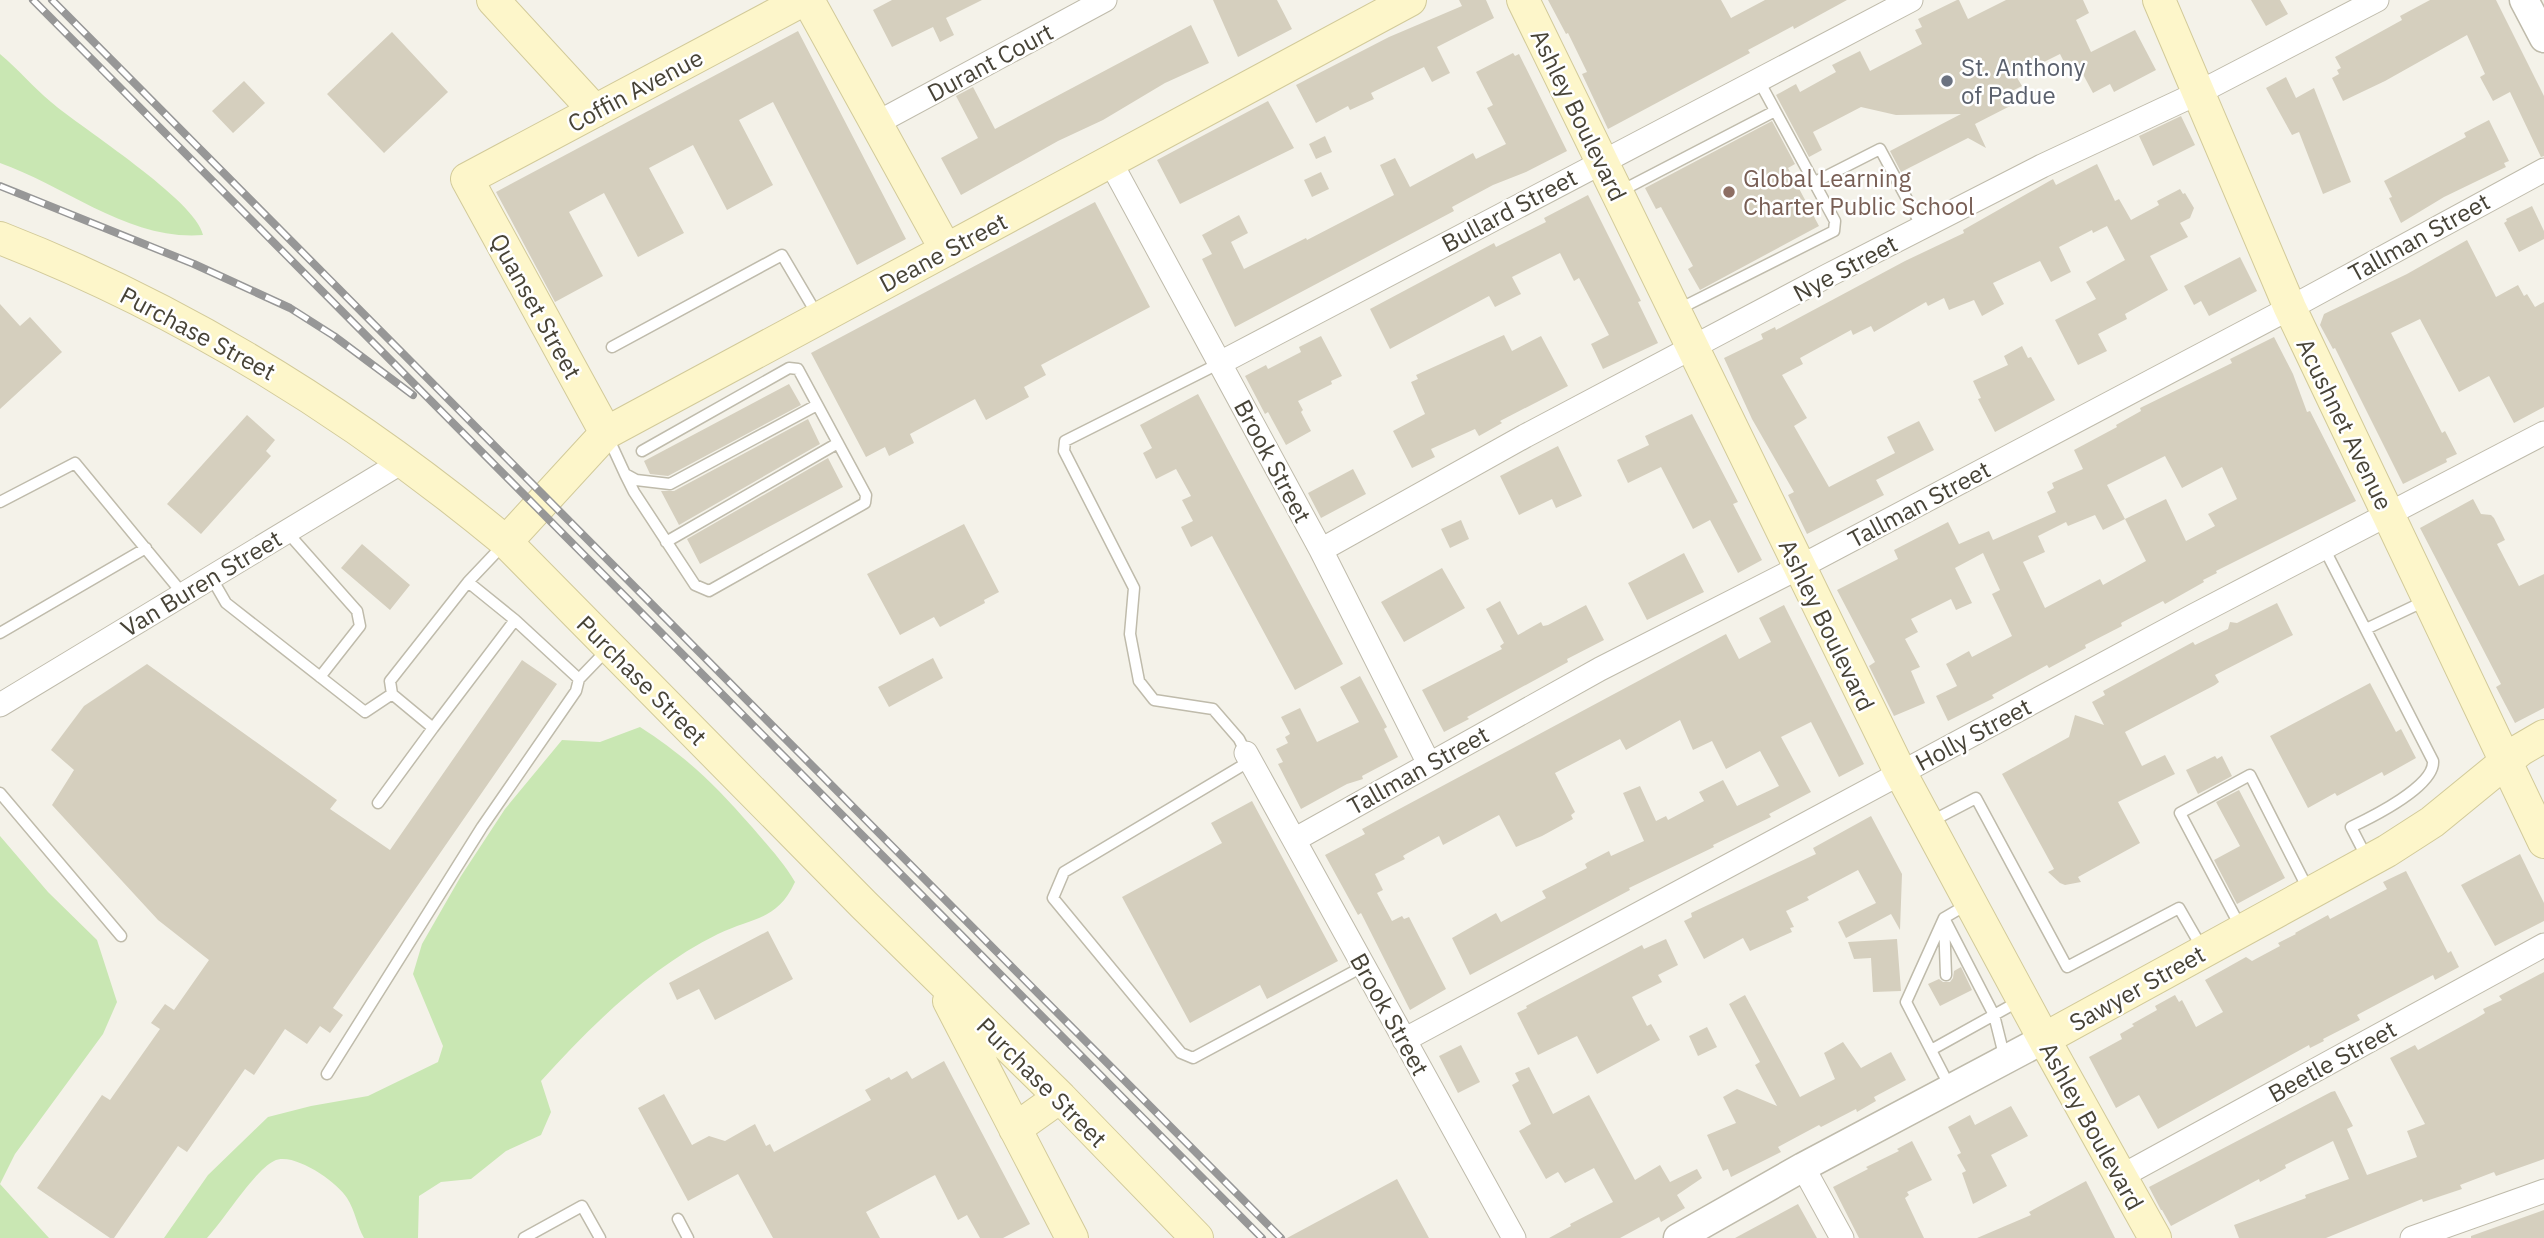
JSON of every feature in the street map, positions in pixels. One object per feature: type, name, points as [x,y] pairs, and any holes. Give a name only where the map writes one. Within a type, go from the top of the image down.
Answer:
[{"type":"main road","points":[[493,0],[595,111]]},
{"type":"main road","name":"Coffin Avenue","points":[[467,179],[803,0]]},
{"type":"main road","points":[[808,0],[946,250]]},
{"type":"main road","name":"Deane Street","points":[[506,542],[606,433],[1410,0]]},
{"type":"main road","name":"Ashley Boulevard","points":[[1523,0],[1798,568],[1927,823],[1957,910],[2022,1000],[2155,1238]]},
{"type":"main road","name":"Acushnet Avenue","points":[[2159,0],[2290,308],[2544,842]]},
{"type":"main road","name":"Quanset Street","points":[[467,179],[606,433]]},
{"type":"main road","name":"Purchase Street","points":[[0,238],[102,282],[233,349],[318,402],[506,542],[937,978],[1060,1097],[1197,1238]]},
{"type":"main road","name":"Sawyer Street","points":[[2043,1039],[2369,862],[2431,822],[2526,746],[2544,736]]},
{"type":"main road","points":[[937,978],[1072,1238]]},
{"type":"main road","points":[[1015,1129],[1060,1097]]},
{"type":"street","name":"Durant Court","points":[[875,124],[1105,0]]},
{"type":"street","name":"Bullard Street","points":[[1220,363],[1911,0]]},
{"type":"street","name":"Nye Street","points":[[1321,550],[1525,436],[1922,228],[2042,166],[2198,93],[2377,0]]},
{"type":"street","points":[[2524,0],[2544,38]]},
{"type":"street","name":"Brook Street","points":[[1110,161],[1321,550],[1429,764]]},
{"type":"street","name":"Tallman Street","points":[[1294,840],[1600,669],[1798,568],[2290,308],[2544,170]]},
{"type":"street","name":"Holly Street","points":[[1404,1040],[1691,888],[1900,772],[2544,433]]},
{"type":"street","name":"Van Buren Street","points":[[0,705],[402,462]]},
{"type":"street","name":"Brook Street","points":[[1248,757],[1514,1238]]},
{"type":"street","name":"Beetle Street","points":[[2120,1177],[2544,945]]},
{"type":"street","name":"Sawyer Street","points":[[1678,1238],[1803,1167],[2043,1039]]},
{"type":"street","points":[[1803,1167],[1842,1238]]},
{"type":"street","points":[[2412,1238],[2544,1191]]},
{"type":"lane","points":[[1674,312],[1834,232],[1835,221],[1758,79]]},
{"type":"lane","points":[[1616,193],[1775,111]]},
{"type":"lane","points":[[1815,182],[1880,149],[1922,228]]},
{"type":"lane","points":[[612,347],[782,255],[819,318]]},
{"type":"lane","points":[[1220,363],[1065,441],[1064,452],[1134,588],[1130,634],[1139,681],[1154,700],[1213,709],[1239,739],[1248,757],[1065,872],[1053,898],[1181,1053],[1193,1058],[1364,966]]},
{"type":"lane","points":[[606,433],[625,474],[666,542],[695,585],[709,591],[865,503],[866,495],[798,369],[789,368],[642,451]]},
{"type":"lane","points":[[625,474],[636,480],[670,484],[817,405]]},
{"type":"lane","points":[[666,542],[838,443]]},
{"type":"lane","points":[[0,502],[75,463],[183,594]]},
{"type":"lane","points":[[286,532],[357,611],[360,626],[320,677]]},
{"type":"lane","points":[[433,728],[392,694],[390,681],[468,582],[506,542]]},
{"type":"lane","points":[[0,633],[146,548]]},
{"type":"lane","points":[[2324,548],[2431,755],[2434,766],[2430,775],[2403,797],[2351,827],[2369,862]]},
{"type":"lane","points":[[211,578],[226,603],[365,712],[392,694]]},
{"type":"lane","points":[[468,582],[515,620],[579,679]]},
{"type":"lane","points":[[2366,629],[2429,599]]},
{"type":"lane","points":[[378,803],[515,620]]},
{"type":"lane","points":[[327,1074],[482,827],[576,691],[579,679],[609,648]]},
{"type":"lane","points":[[2243,930],[2180,813],[2249,775],[2310,894]]},
{"type":"lane","points":[[0,793],[121,936]]},
{"type":"lane","points":[[1927,823],[1976,798],[2067,967],[2179,908],[2204,952]]},
{"type":"lane","points":[[1945,975],[1957,910]]},
{"type":"lane","points":[[1957,910],[1994,1015],[2006,1060]]},
{"type":"lane","points":[[1951,1088],[1906,1002],[1957,910]]},
{"type":"lane","points":[[1931,1050],[2022,1000]]},
{"type":"lane","points":[[524,1238],[582,1206],[600,1238]]},
{"type":"lane","points":[[678,1219],[688,1238]]},
{"type":"green space","points":[[0,54],[51,102],[160,184],[196,220],[203,235],[176,235],[149,230],[98,210],[0,163]]},
{"type":"green space","points":[[640,727],[700,772],[780,860],[795,882],[780,904],[763,916],[718,934],[668,963],[601,1019],[541,1081],[551,1112],[541,1135],[506,1151],[471,1179],[441,1182],[419,1196],[418,1238],[364,1238],[350,1203],[342,1191],[303,1164],[282,1159],[266,1166],[258,1174],[207,1238],[164,1238],[208,1175],[268,1117],[368,1096],[438,1062],[443,1046],[413,974],[422,944],[461,876],[505,809],[562,740],[600,742]]},
{"type":"green space","points":[[0,836],[48,892],[97,940],[117,1002],[103,1034],[15,1154],[0,1184]]},
{"type":"green space","points":[[0,1184],[49,1238],[0,1238]]},
{"type":"building","points":[[892,0],[982,0],[946,18],[954,35],[940,42],[933,27],[892,47],[873,10]]},
{"type":"building","points":[[1213,0],[1277,0],[1292,29],[1238,57]]},
{"type":"building","points":[[1459,0],[1486,0],[1494,18],[1437,47],[1450,73],[1432,82],[1424,67],[1371,93],[1374,99],[1350,110],[1348,106],[1316,123],[1296,85],[1389,37],[1462,6]]},
{"type":"building","points":[[1548,0],[1721,0],[1731,18],[1765,0],[1847,0],[1748,50],[1750,53],[1608,129],[1582,74],[1587,72]]},
{"type":"building","name":"St. Anthony of Padue","points":[[1957,0],[1968,19],[2006,0],[2083,0],[2089,13],[2076,20],[2091,52],[2135,30],[2156,70],[2114,92],[2110,84],[2093,93],[2078,65],[2068,70],[2060,54],[2016,76],[2022,86],[2008,93],[2014,104],[1975,124],[1986,148],[1968,138],[1901,172],[1890,151],[1961,114],[1896,115],[1861,107],[1813,132],[1822,150],[1809,157],[1776,95],[1796,84],[1800,92],[1836,72],[1832,65],[1860,51],[1870,71],[1922,44],[1915,30],[1922,27],[1918,19]]},
{"type":"building","points":[[2251,0],[2280,0],[2288,14],[2266,26]]},
{"type":"building","points":[[2430,0],[2496,0],[2544,96],[2544,156],[2541,157],[2510,92],[2493,101],[2480,77],[2485,74],[2467,35],[2343,101],[2332,78],[2339,74],[2337,70],[2341,68],[2335,57],[2402,20],[2400,16]]},
{"type":"building","points":[[1191,25],[1209,63],[1165,83],[1103,120],[1058,141],[961,195],[941,158],[978,138],[956,96],[973,87],[995,129]]},
{"type":"building","points":[[798,31],[906,239],[857,265],[773,102],[739,120],[773,185],[727,210],[693,145],[649,168],[684,233],[638,257],[604,193],[569,212],[603,276],[555,302],[496,192]]},
{"type":"building","points":[[392,32],[448,92],[384,153],[327,94]]},
{"type":"building","points":[[1513,53],[1515,56],[1519,54],[1567,151],[1493,185],[1452,207],[1454,211],[1235,327],[1202,259],[1212,254],[1202,235],[1239,215],[1248,233],[1231,242],[1244,269],[1394,195],[1380,165],[1395,158],[1410,187],[1473,153],[1476,159],[1506,144],[1487,108],[1493,105],[1476,72]]},
{"type":"building","points":[[2286,77],[2296,98],[2314,88],[2351,182],[2323,194],[2299,132],[2292,135],[2266,88]]},
{"type":"building","points":[[244,81],[265,103],[233,133],[212,111]]},
{"type":"building","points":[[1268,101],[1294,148],[1180,204],[1157,160]]},
{"type":"building","points":[[2181,116],[2195,145],[2153,166],[2139,136]]},
{"type":"building","points":[[2489,120],[2509,161],[2504,163],[2506,167],[2444,197],[2401,223],[2384,181],[2466,137],[2464,133]]},
{"type":"building","points":[[1772,121],[1795,164],[1788,168],[1819,226],[1700,290],[1688,269],[1693,266],[1661,207],[1656,209],[1645,188]]},
{"type":"building","points":[[1325,136],[1332,152],[1316,159],[1309,144]]},
{"type":"building","points":[[2097,164],[2115,201],[2119,199],[2131,220],[2159,205],[2157,201],[2180,189],[2194,208],[2190,218],[2180,223],[2188,237],[2150,256],[2168,290],[2125,314],[2127,319],[2098,334],[2107,351],[2078,365],[2055,320],[2096,299],[2086,282],[2125,260],[2107,226],[2093,233],[2092,230],[2059,247],[2071,272],[2051,282],[2040,261],[1993,283],[2004,304],[1982,316],[1974,300],[1949,310],[1944,298],[1928,306],[1926,302],[1874,332],[1871,326],[1853,335],[1851,330],[1800,358],[1803,364],[1782,375],[1807,418],[1794,426],[1829,487],[1895,453],[1887,437],[1919,421],[1934,450],[1876,480],[1884,495],[1807,534],[1788,495],[1794,492],[1752,419],[1724,358],[1763,339],[1761,334],[1775,327],[1776,330],[1905,261],[1964,233],[1963,230],[2053,179],[2056,185]]},
{"type":"building","points":[[1321,172],[1329,189],[1312,197],[1304,180]]},
{"type":"building","points":[[1588,195],[1641,301],[1638,302],[1658,343],[1603,369],[1591,344],[1609,335],[1579,278],[1574,281],[1560,253],[1512,277],[1521,294],[1495,307],[1489,296],[1390,349],[1370,309],[1494,243],[1496,247],[1546,222],[1544,218]]},
{"type":"building","points":[[1095,202],[1150,307],[1041,365],[1046,375],[1024,387],[1029,397],[986,420],[975,399],[910,434],[914,443],[889,456],[885,447],[866,457],[811,353]]},
{"type":"building","points":[[2532,206],[2544,231],[2544,239],[2519,252],[2504,223],[2506,219]]},
{"type":"building","points":[[2467,240],[2496,297],[2518,285],[2535,307],[2544,302],[2544,407],[2514,423],[2489,376],[2459,392],[2420,319],[2391,333],[2442,433],[2445,431],[2457,454],[2446,459],[2447,462],[2403,484],[2335,348],[2333,349],[2320,325],[2324,314],[2407,274]]},
{"type":"building","points":[[2240,257],[2257,291],[2209,316],[2201,301],[2194,305],[2184,286]]},
{"type":"building","points":[[0,304],[20,326],[30,317],[62,352],[0,409]]},
{"type":"building","points":[[1504,335],[1512,351],[1541,336],[1568,386],[1500,421],[1502,423],[1479,436],[1475,429],[1431,449],[1435,457],[1412,468],[1393,431],[1425,414],[1411,382],[1418,379],[1416,375]]},
{"type":"building","points":[[1321,336],[1342,376],[1298,401],[1311,431],[1286,445],[1268,412],[1265,414],[1245,376],[1266,365],[1268,369],[1301,352],[1299,347]]},
{"type":"building","points":[[2274,337],[2293,374],[2307,412],[2310,411],[2356,501],[2216,571],[2217,573],[2203,580],[2204,582],[2165,604],[2163,601],[2121,623],[2122,626],[2085,645],[2086,648],[2049,668],[2047,665],[1992,695],[1994,698],[1948,721],[1936,696],[1957,686],[1946,664],[1969,651],[1972,657],[2012,636],[1992,594],[2000,590],[1983,553],[1955,568],[1972,603],[1956,610],[1951,599],[1911,619],[1918,632],[1905,639],[1920,667],[1911,671],[1925,703],[1894,716],[1869,666],[1875,662],[1837,590],[1898,559],[1894,550],[1948,522],[1959,544],[1989,531],[1993,540],[2056,512],[2047,492],[2054,488],[2052,483],[2083,469],[2074,450],[2117,427],[2116,425],[2141,411],[2140,408],[2232,363],[2230,359]],"holes":[[[2165,456],[2182,488],[2222,467],[2237,499],[2208,514],[2215,526],[2186,541],[2166,499],[2125,519],[2107,485]],[[2095,515],[2103,530],[2125,519],[2146,561],[2103,585],[2100,579],[2045,608],[2023,562],[2045,552],[2038,536],[2066,522],[2068,526]]]},
{"type":"building","points":[[2022,346],[2055,400],[1995,432],[1978,399],[1981,398],[1973,381],[2008,365],[2004,356]]},
{"type":"building","points":[[789,384],[801,405],[668,476],[650,474],[644,461]]},
{"type":"building","points":[[1198,394],[1343,664],[1295,690],[1212,536],[1191,547],[1181,527],[1193,521],[1182,500],[1191,496],[1176,469],[1156,479],[1143,453],[1152,448],[1140,425]]},
{"type":"building","points":[[1692,414],[1738,502],[1733,504],[1762,560],[1738,573],[1710,520],[1693,529],[1661,467],[1628,483],[1617,460],[1649,445],[1645,436]]},
{"type":"building","points":[[247,415],[275,440],[266,451],[271,456],[201,534],[167,504]]},
{"type":"building","points":[[808,419],[820,444],[679,525],[661,491],[674,491]]},
{"type":"building","points":[[1558,446],[1582,496],[1556,508],[1552,499],[1519,515],[1500,476]]},
{"type":"building","points":[[828,458],[843,487],[700,564],[687,539]]},
{"type":"building","points":[[1353,469],[1366,494],[1321,518],[1308,493]]},
{"type":"building","points":[[2473,499],[2481,514],[2494,518],[2505,540],[2497,544],[2519,586],[2544,574],[2544,708],[2515,723],[2496,687],[2501,684],[2420,528]]},
{"type":"building","points":[[1461,520],[1469,539],[1450,548],[1441,529]]},
{"type":"building","points":[[964,524],[999,592],[984,600],[985,603],[940,627],[934,617],[900,635],[867,574]]},
{"type":"building","points":[[362,544],[410,585],[390,610],[341,568]]},
{"type":"building","points":[[1684,553],[1704,592],[1647,620],[1628,583]]},
{"type":"building","points":[[1442,568],[1465,608],[1404,642],[1381,602]]},
{"type":"building","points":[[1500,601],[1518,635],[1541,622],[1543,626],[1548,625],[1586,605],[1604,640],[1444,732],[1422,690],[1502,649],[1500,646],[1504,643],[1486,609]]},
{"type":"building","points":[[2277,603],[2293,635],[2215,675],[2219,682],[2215,685],[2125,732],[2142,766],[2165,755],[2175,774],[2118,802],[2140,843],[2078,877],[2081,882],[2065,885],[2060,883],[2048,872],[2054,869],[2002,774],[2069,737],[2075,715],[2104,725],[2092,702],[2105,695],[2103,691],[2193,642],[2195,645],[2228,629],[2230,622],[2237,623]]},
{"type":"building","points":[[1784,605],[1864,764],[1839,777],[1811,722],[1781,737],[1811,792],[1769,814],[1771,817],[1629,888],[1630,890],[1470,975],[1452,938],[1496,913],[1501,922],[1546,898],[1542,891],[1587,868],[1585,864],[1588,862],[1609,851],[1611,856],[1644,841],[1623,793],[1640,786],[1656,821],[1666,816],[1668,820],[1704,801],[1699,792],[1723,780],[1737,806],[1779,786],[1760,751],[1726,769],[1712,741],[1693,750],[1680,720],[1626,750],[1620,739],[1555,773],[1575,812],[1571,815],[1573,819],[1516,847],[1499,815],[1443,845],[1439,836],[1403,856],[1405,859],[1375,874],[1383,890],[1377,893],[1392,921],[1402,916],[1404,919],[1409,917],[1446,989],[1410,1010],[1361,913],[1358,915],[1325,855],[1365,834],[1362,829],[1726,634],[1739,659],[1771,642],[1759,618]]},
{"type":"building","points":[[933,658],[943,678],[889,707],[878,687]]},
{"type":"building","points":[[522,660],[557,684],[333,1008],[343,1015],[330,1033],[320,1026],[307,1044],[285,1029],[254,1075],[245,1069],[187,1152],[178,1146],[114,1238],[110,1238],[37,1188],[102,1095],[110,1100],[160,1029],[151,1023],[165,1004],[174,1010],[209,960],[158,920],[52,805],[74,770],[51,750],[84,706],[147,664],[337,800],[330,809],[390,850]]},
{"type":"building","points":[[1360,676],[1387,727],[1384,729],[1398,757],[1362,776],[1363,779],[1347,784],[1301,809],[1278,764],[1283,762],[1276,749],[1288,743],[1285,737],[1290,734],[1281,717],[1300,708],[1317,742],[1359,722],[1340,687]]},
{"type":"building","points":[[2370,683],[2396,732],[2401,729],[2416,758],[2384,776],[2382,772],[2308,808],[2270,736]]},
{"type":"building","points":[[2215,756],[2217,759],[2222,756],[2232,776],[2198,794],[2186,770]]},
{"type":"building","points":[[2239,790],[2285,878],[2237,904],[2214,860],[2240,846],[2216,802]]},
{"type":"building","points":[[1252,801],[1338,961],[1267,999],[1260,985],[1190,1023],[1122,897],[1222,843],[1211,823]]},
{"type":"building","points":[[1871,816],[1902,874],[1900,930],[1891,914],[1846,938],[1838,922],[1876,903],[1858,870],[1786,911],[1794,927],[1790,928],[1792,932],[1750,951],[1743,938],[1704,959],[1684,921],[1692,917],[1691,913],[1816,854],[1813,848]]},
{"type":"building","points":[[2520,854],[2544,903],[2544,921],[2495,946],[2461,885]]},
{"type":"building","points":[[2406,871],[2448,953],[2451,951],[2459,967],[2435,980],[2433,975],[2357,1015],[2360,1020],[2323,1039],[2324,1041],[2310,1048],[2309,1045],[2158,1129],[2139,1095],[2116,1108],[2089,1057],[2122,1039],[2120,1034],[2134,1026],[2132,1024],[2157,1010],[2155,1006],[2175,995],[2179,1002],[2182,1000],[2196,1027],[2223,1012],[2205,980],[2246,957],[2252,961],[2328,915],[2330,919],[2387,889],[2383,882]]},
{"type":"building","points":[[768,931],[793,979],[715,1020],[699,989],[677,1000],[669,983]]},
{"type":"building","points":[[1666,939],[1678,965],[1658,975],[1662,982],[1632,997],[1647,1026],[1651,1024],[1660,1040],[1597,1074],[1577,1036],[1538,1055],[1517,1013],[1642,945],[1644,949]]},
{"type":"building","points":[[1897,939],[1901,991],[1873,992],[1871,958],[1854,959],[1848,942]]},
{"type":"building","points":[[1961,967],[1972,990],[1940,1006],[1928,984],[1939,979],[1950,982],[1954,971]]},
{"type":"building","points":[[2544,972],[2544,1159],[2496,1176],[2494,1172],[2460,1185],[2462,1189],[2423,1202],[2422,1199],[2326,1238],[2239,1238],[2234,1225],[2349,1179],[2333,1141],[2285,1165],[2286,1168],[2260,1182],[2259,1179],[2171,1226],[2149,1187],[2331,1092],[2335,1091],[2353,1126],[2347,1129],[2367,1175],[2417,1157],[2407,1131],[2425,1124],[2390,1058],[2415,1045],[2418,1050],[2475,1019],[2485,1013],[2483,1009],[2502,1000],[2499,996]]},
{"type":"building","points":[[1745,995],[1800,1097],[1835,1079],[1824,1053],[1843,1042],[1861,1068],[1891,1052],[1906,1080],[1874,1097],[1876,1101],[1857,1112],[1856,1109],[1821,1127],[1819,1125],[1778,1147],[1781,1152],[1731,1177],[1728,1169],[1723,1171],[1707,1135],[1736,1123],[1723,1097],[1737,1089],[1777,1106],[1755,1065],[1760,1062],[1729,1004]]},
{"type":"building","points":[[1707,1027],[1717,1047],[1698,1056],[1689,1036]]},
{"type":"building","points":[[1461,1045],[1480,1082],[1458,1093],[1439,1056]]},
{"type":"building","points":[[944,1061],[1030,1224],[1003,1238],[980,1238],[967,1215],[958,1220],[935,1175],[866,1212],[880,1238],[773,1238],[738,1174],[688,1201],[638,1108],[664,1094],[692,1145],[709,1136],[725,1141],[755,1124],[766,1146],[770,1144],[774,1152],[871,1100],[865,1090],[889,1077],[891,1080],[907,1071],[912,1079]]},
{"type":"building","points":[[1529,1067],[1553,1114],[1589,1095],[1635,1180],[1660,1165],[1670,1182],[1697,1169],[1702,1178],[1677,1195],[1685,1208],[1661,1222],[1659,1217],[1620,1238],[1549,1238],[1613,1202],[1594,1168],[1565,1183],[1558,1172],[1546,1179],[1519,1131],[1531,1124],[1512,1085],[1519,1081],[1515,1073]]},
{"type":"building","points":[[2011,1106],[2028,1136],[1991,1155],[2007,1186],[1973,1204],[1962,1173],[1966,1171],[1957,1155],[1961,1153],[1948,1127],[1970,1115],[1975,1125]]},
{"type":"building","points":[[1912,1141],[1932,1180],[1907,1192],[1909,1195],[1905,1198],[1924,1238],[1859,1238],[1833,1187],[1899,1151],[1897,1149]]},
{"type":"building","points":[[1397,1179],[1429,1238],[1287,1238]]},
{"type":"building","points":[[2086,1181],[2115,1238],[1977,1238],[2031,1215],[2029,1212]]},
{"type":"building","points":[[1798,1204],[1817,1238],[1735,1238]]},
{"type":"building","points":[[2544,1210],[2544,1238],[2471,1238],[2471,1236]]},
{"type":"railway","points":[[33,0],[1262,1238]]},
{"type":"railway","points":[[52,0],[1281,1238]]},
{"type":"railway","points":[[0,186],[194,264],[290,308],[334,336],[413,395]]},
{"type":"place","name":"St. Anthony of Padue","points":[[1947,81]]},
{"type":"place","name":"Global Learning Charter Public School","points":[[1729,192]]}]
